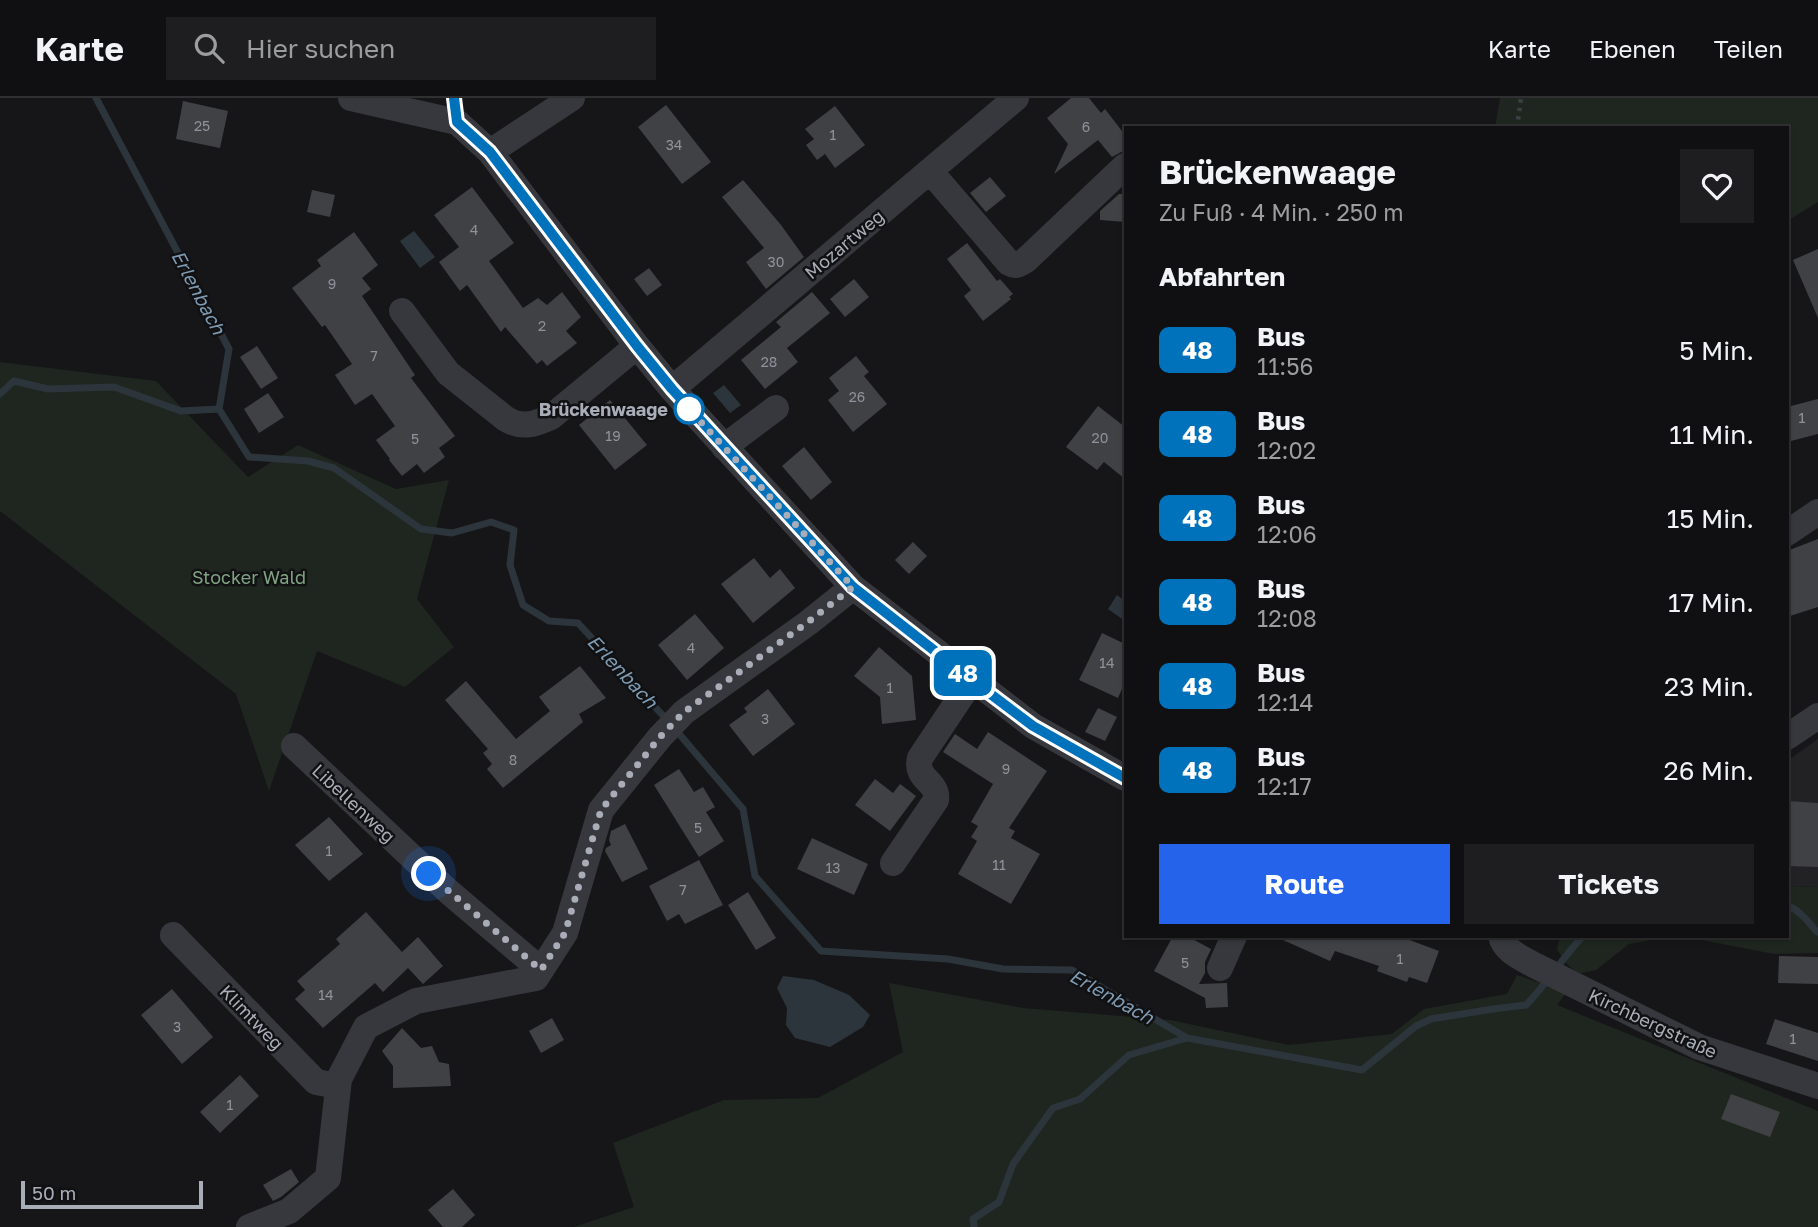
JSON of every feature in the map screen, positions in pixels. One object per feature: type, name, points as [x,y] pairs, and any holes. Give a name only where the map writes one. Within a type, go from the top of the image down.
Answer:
[{"type":"street","points":[[351,98],[456,110],[672,389],[853,587],[1033,726],[1124,777]]},
{"type":"street","points":[[490,152],[572,98]]},
{"type":"street","name":"Mozartweg","points":[[672,389],[1016,98]]},
{"type":"street","points":[[930,171],[1013,265],[1026,260],[1124,167]]},
{"type":"street","points":[[402,311],[447,373],[513,424],[537,424],[551,417],[637,346]]},
{"type":"street","points":[[724,447],[776,408]]},
{"type":"street","points":[[1789,532],[1818,512]]},
{"type":"street","points":[[249,1227],[289,1211],[328,1178],[339,1079],[366,1027],[416,1001],[536,978],[565,933],[601,810],[660,737],[684,712],[853,587]]},
{"type":"street","points":[[892,863],[936,800],[935,789],[920,773],[920,758],[972,680]]},
{"type":"street","points":[[1789,736],[1818,716]]},
{"type":"street","name":"Libellenweg","points":[[294,746],[449,892],[541,970]]},
{"type":"street","name":"Klimtweg","points":[[173,935],[316,1082],[338,1086]]},
{"type":"street","points":[[1220,968],[1233,938]]},
{"type":"street","name":"Kirchbergstraße","points":[[1501,938],[1502,943],[1511,951],[1534,965],[1699,1047],[1818,1086]]},
{"type":"path","points":[[1517,126],[1521,98]]},
{"type":"shaded area","points":[[414,231],[435,257],[420,268],[400,241]]},
{"type":"shaded area","points":[[724,385],[741,405],[730,413],[713,393]]},
{"type":"shaded area","points":[[1117,595],[1124,600],[1124,620],[1108,609]]},
{"type":"shaded area","points":[[1818,739],[1818,887],[1789,886],[1789,760]]},
{"type":"shaded area","points":[[783,976],[814,980],[849,995],[870,1015],[863,1027],[830,1047],[795,1038],[786,1025],[787,1008],[777,988]]},
{"type":"green space","points":[[1500,98],[1818,98],[1818,202],[1789,220],[1789,126],[1495,126]]},
{"type":"green space","name":"Stocker Wald","points":[[0,362],[156,381],[248,477],[298,445],[396,489],[449,480],[417,599],[454,647],[405,687],[317,651],[269,791],[236,694],[0,511]]},
{"type":"green space","points":[[1789,886],[1818,887],[1818,953],[1774,954],[1702,940],[1662,938],[1789,938]]},
{"type":"green space","points":[[1560,938],[1662,938],[1629,944],[1596,970],[1578,974],[1557,950]]},
{"type":"green space","points":[[1517,975],[1567,992],[1557,1005],[1818,1111],[1818,1227],[574,1227],[634,1207],[613,1143],[724,1100],[818,1098],[903,1052],[889,983],[1023,1008],[1170,1020],[1289,1045],[1392,1034],[1424,1009],[1507,994]]},
{"type":"building","points":[[1071,98],[1089,98],[1101,113],[1105,109],[1124,134],[1124,151],[1112,157],[1098,140],[1054,174],[1068,144],[1047,118]]},
{"type":"building","points":[[183,101],[228,111],[220,148],[176,139]]},
{"type":"building","points":[[666,105],[711,162],[682,184],[638,127]]},
{"type":"building","points":[[835,106],[865,145],[835,168],[825,154],[817,160],[806,145],[814,139],[805,129]]},
{"type":"building","points":[[990,177],[1006,196],[986,212],[970,193]]},
{"type":"building","points":[[743,180],[804,257],[766,289],[746,262],[764,248],[722,197]]},
{"type":"building","points":[[472,187],[514,243],[489,261],[523,308],[538,298],[547,305],[562,292],[581,317],[566,331],[577,343],[547,366],[542,360],[537,364],[505,327],[501,332],[467,285],[460,291],[439,262],[459,247],[434,215]]},
{"type":"building","points":[[312,190],[335,195],[330,217],[307,212]]},
{"type":"building","points":[[1119,194],[1124,194],[1124,222],[1100,220],[1100,211]]},
{"type":"building","points":[[354,232],[378,265],[362,278],[371,289],[362,296],[415,375],[411,378],[455,436],[439,448],[445,457],[424,473],[417,464],[402,476],[389,460],[376,440],[395,426],[372,394],[355,405],[335,375],[352,364],[325,325],[322,327],[292,288],[321,266],[317,260]]},
{"type":"building","points":[[967,243],[997,281],[1000,279],[1013,294],[1009,297],[1011,299],[983,321],[964,296],[971,290],[947,259]]},
{"type":"building","points":[[1818,249],[1818,318],[1793,260]]},
{"type":"building","points":[[649,268],[662,285],[647,296],[634,279]]},
{"type":"building","points":[[854,279],[869,297],[845,317],[830,299]]},
{"type":"building","points":[[812,292],[830,313],[787,348],[798,362],[765,389],[741,360],[781,327],[776,322]]},
{"type":"building","points":[[257,346],[278,378],[261,389],[240,357]]},
{"type":"building","points":[[856,356],[869,372],[864,376],[887,404],[853,432],[828,400],[839,391],[829,378]]},
{"type":"building","points":[[268,393],[284,417],[259,433],[244,409]]},
{"type":"building","points":[[1818,399],[1818,434],[1791,441],[1789,406]]},
{"type":"building","points":[[610,400],[647,445],[615,470],[579,425]]},
{"type":"building","points":[[1098,406],[1124,426],[1124,478],[1104,462],[1097,470],[1066,447]]},
{"type":"building","points":[[804,447],[832,482],[811,500],[782,466]]},
{"type":"building","points":[[1818,539],[1818,607],[1789,616],[1789,550]]},
{"type":"building","points":[[913,542],[927,556],[909,574],[895,560]]},
{"type":"building","points":[[754,558],[770,578],[780,569],[795,588],[753,623],[721,584]]},
{"type":"building","points":[[695,614],[724,648],[687,680],[658,645]]},
{"type":"building","points":[[1102,633],[1124,644],[1124,684],[1118,698],[1079,680]]},
{"type":"building","points":[[879,647],[912,676],[916,720],[882,724],[880,697],[854,676]]},
{"type":"building","points":[[580,666],[606,698],[579,714],[583,722],[503,788],[487,769],[492,764],[483,753],[488,749],[445,700],[466,681],[516,739],[550,711],[539,697]]},
{"type":"building","points":[[768,689],[795,724],[753,756],[729,725],[747,712],[744,708]]},
{"type":"building","points":[[1098,708],[1117,717],[1105,741],[1085,732]]},
{"type":"building","points":[[988,732],[1047,771],[1009,828],[1015,831],[1011,838],[1040,854],[1011,904],[958,874],[977,841],[971,837],[978,826],[971,822],[993,784],[943,752],[955,734],[977,749]]},
{"type":"building","points":[[679,769],[694,792],[703,787],[715,807],[706,812],[724,841],[699,857],[654,785]]},
{"type":"building","points":[[875,779],[893,793],[900,784],[916,796],[890,831],[855,805]]},
{"type":"building","points":[[1789,801],[1818,803],[1818,867],[1789,866]]},
{"type":"building","points":[[329,817],[363,854],[329,881],[295,845]]},
{"type":"building","points":[[625,824],[648,869],[622,882],[605,851],[611,845],[611,831]]},
{"type":"building","points":[[812,838],[868,864],[854,895],[797,869]]},
{"type":"building","points":[[699,860],[723,905],[685,924],[679,914],[667,921],[649,886]]},
{"type":"building","points":[[748,892],[776,938],[756,950],[728,905]]},
{"type":"building","points":[[366,912],[402,952],[418,937],[443,966],[423,984],[408,968],[383,992],[375,983],[323,1028],[295,999],[305,990],[297,981],[340,944],[336,939]]},
{"type":"building","points":[[1172,938],[1191,938],[1211,949],[1205,962],[1205,973],[1199,984],[1227,983],[1228,1007],[1206,1008],[1205,998],[1154,971]]},
{"type":"building","points":[[1278,938],[1404,938],[1439,951],[1427,983],[1409,977],[1407,982],[1377,971],[1379,966],[1335,951],[1330,961]]},
{"type":"building","points":[[1779,956],[1818,957],[1818,984],[1778,983]]},
{"type":"building","points":[[172,989],[213,1037],[182,1064],[141,1015]]},
{"type":"building","points":[[552,1018],[564,1040],[541,1053],[529,1031]]},
{"type":"building","points":[[1775,1019],[1818,1033],[1818,1061],[1766,1044]]},
{"type":"building","points":[[402,1028],[421,1048],[432,1046],[439,1062],[449,1064],[451,1086],[393,1088],[393,1066],[382,1051]]},
{"type":"building","points":[[240,1075],[259,1096],[220,1133],[200,1112]]},
{"type":"building","points":[[1731,1094],[1780,1112],[1770,1137],[1721,1119]]},
{"type":"building","points":[[291,1169],[299,1182],[273,1201],[263,1185]]},
{"type":"building","points":[[453,1189],[475,1215],[462,1227],[443,1227],[428,1210]]},
{"type":"waterway","name":"Erlenbach","points":[[96,98],[229,349],[219,409],[249,457],[308,461],[334,468],[421,529],[452,533],[491,522],[514,530],[510,565],[523,605],[549,621],[578,623],[667,720]]},
{"type":"waterway","points":[[0,394],[14,381],[48,389],[114,387],[181,411],[219,409]]},
{"type":"waterway","name":"Erlenbach","points":[[675,729],[743,809],[755,876],[821,951],[948,959],[1003,969],[1072,970],[1187,1038],[1362,1070],[1416,1026],[1431,1019],[1526,1005],[1581,938]]},
{"type":"waterway","name":"Erlenbach","points":[[1789,906],[1800,913],[1818,932]]},
{"type":"waterway","points":[[974,1227],[973,1219],[999,1202],[1013,1164],[1053,1108],[1080,1099],[1129,1055],[1187,1038]]},
{"type":"bus line","name":"48","points":[[454,98],[457,122],[490,152],[672,389],[853,587],[1033,726],[1124,777]]},
{"type":"place","name":"Brückenwaage","points":[[689,409]]},
{"type":"route","points":[[429,874],[541,970],[565,933],[601,810],[660,737],[684,712],[853,587],[689,409]]}]
